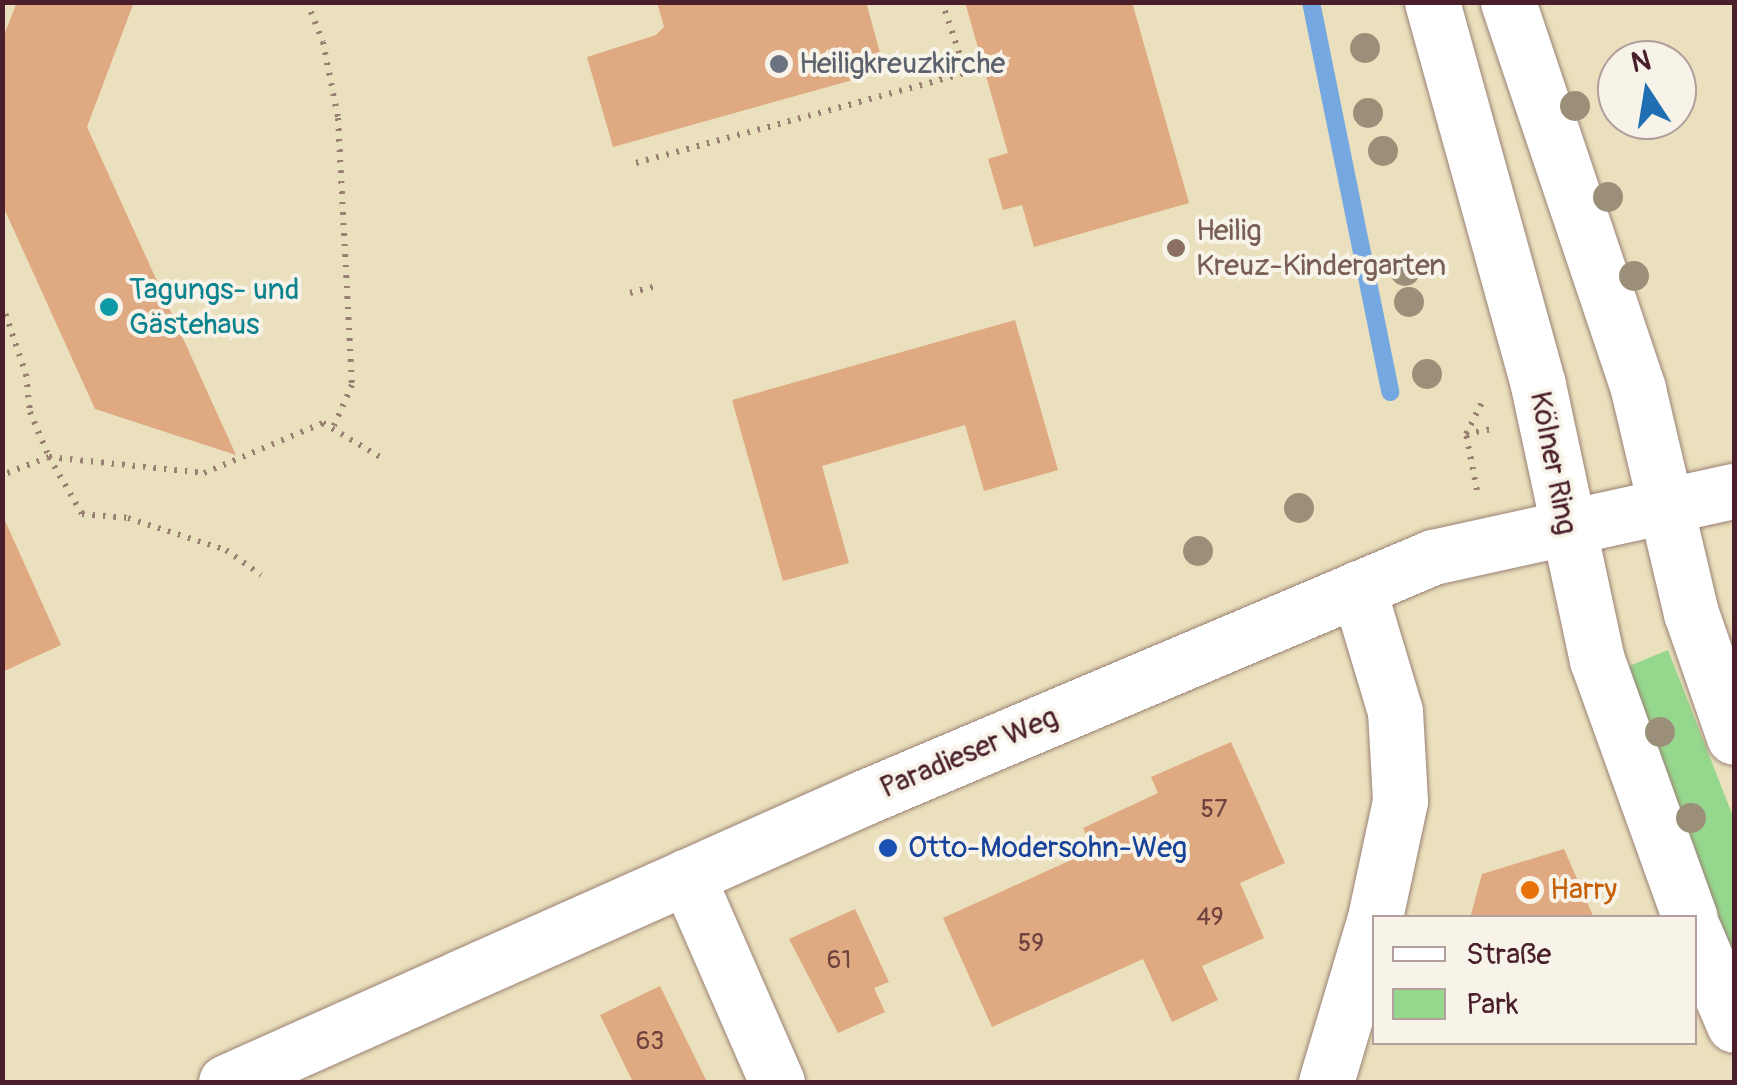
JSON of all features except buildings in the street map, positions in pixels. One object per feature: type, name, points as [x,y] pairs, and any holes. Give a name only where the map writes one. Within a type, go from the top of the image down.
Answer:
[{"type":"street","name":"Kölner Ring","points":[[1432,2],[1538,384],[1564,524],[1616,720],[1689,915]]},
{"type":"street","points":[[1508,2],[1638,389],[1695,626],[1734,737]]},
{"type":"street","name":"Paradieser Weg","points":[[226,1082],[687,876],[1434,557],[1663,502],[1734,491]]},
{"type":"street","points":[[1358,588],[1395,710],[1400,801],[1376,915]]},
{"type":"street","points":[[687,876],[777,1082]]},
{"type":"street","points":[[1326,1082],[1372,929]]},
{"type":"street","points":[[1697,937],[1734,1025]]},
{"type":"path","points":[[307,2],[323,42],[338,118],[352,386],[333,428]]},
{"type":"path","points":[[636,163],[966,73],[942,2]]},
{"type":"path","points":[[630,293],[653,287]]},
{"type":"path","points":[[2,304],[26,374],[30,412],[49,457],[82,514],[128,518],[226,550],[261,575]]},
{"type":"path","points":[[2,475],[49,457],[204,473],[323,423],[380,456]]},
{"type":"green space","points":[[1668,650],[1734,819],[1734,970],[1662,778],[1629,666]]},
{"type":"waterway","points":[[1311,2],[1390,392]]},
{"type":"place","name":"Heiligkreuzkirche","points":[[779,64]]},
{"type":"place","name":"Heilig Kreuz-Kindergarten","points":[[1176,248]]},
{"type":"place","name":"Tagungs- und Gästehaus","points":[[109,307]]},
{"type":"place","name":"Otto-Modersohn-Weg","points":[[888,848]]},
{"type":"place","name":"Harry","points":[[1530,890]]}]
